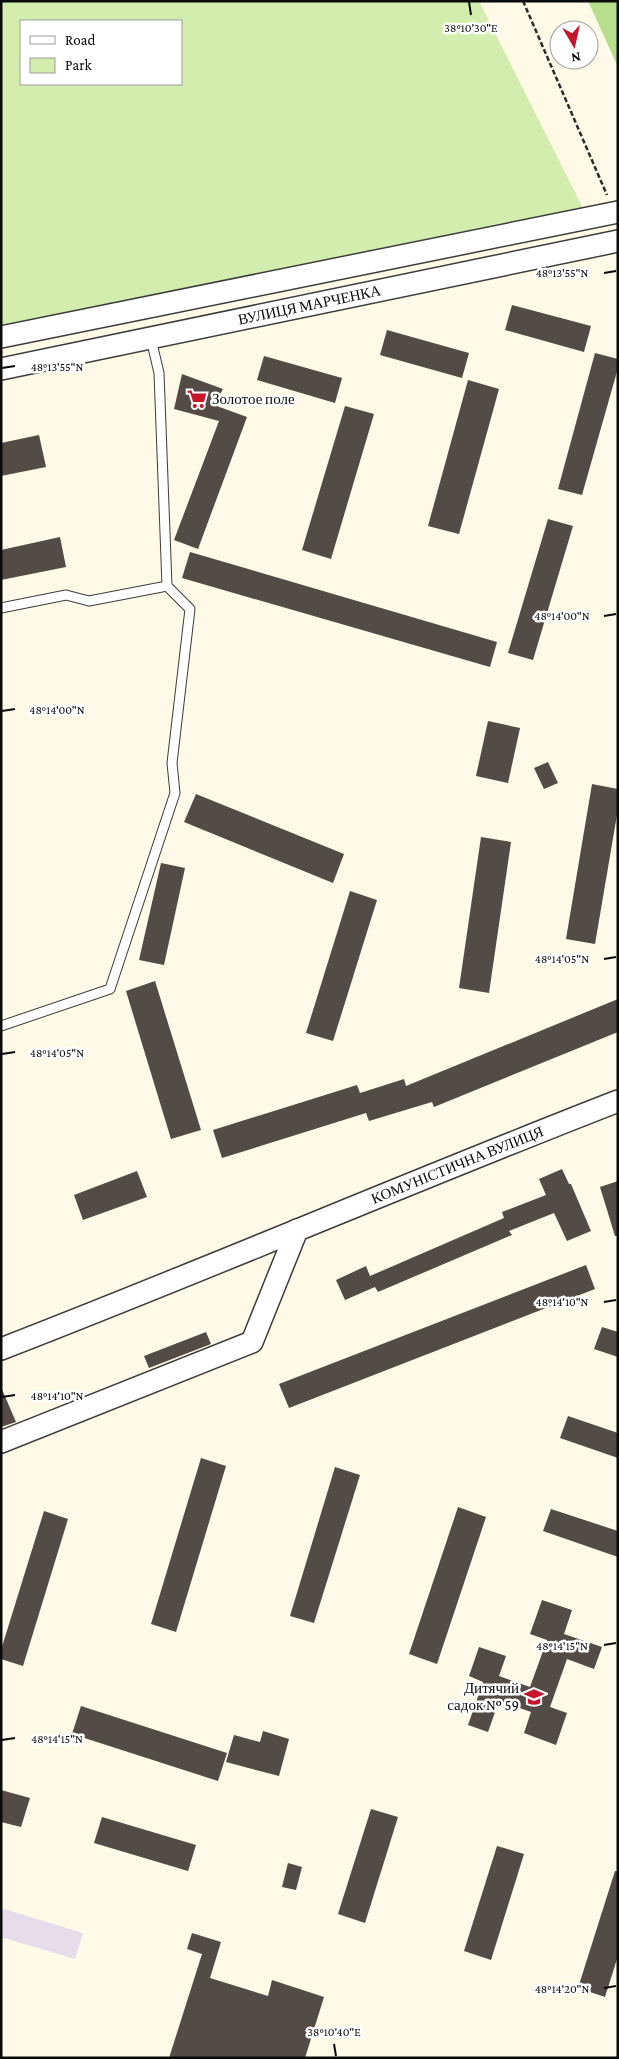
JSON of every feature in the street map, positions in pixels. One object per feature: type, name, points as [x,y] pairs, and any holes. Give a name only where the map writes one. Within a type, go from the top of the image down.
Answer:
[{"type":"street","name":"ВУЛИЦЯ МАРЧЕНКА","points":[[1,336],[616,213]]},
{"type":"street","name":"ВУЛИЦЯ МАРЧЕНКА","points":[[1,369],[618,241]]},
{"type":"street","name":"КОМУНІСТИЧНА ВУЛИЦЯ","points":[[1,1349],[297,1230],[445,1168],[618,1100]]},
{"type":"street","points":[[1,1442],[252,1342],[297,1230]]},
{"type":"lane","points":[[1,1026],[110,989],[175,793],[172,763],[190,609],[168,586],[159,373],[151,338]]},
{"type":"lane","points":[[1,608],[66,595],[89,601],[168,586]]},
{"type":"path","points":[[524,1],[616,213]]},
{"type":"shaded area","points":[[1,1908],[83,1933],[75,1959],[1,1937]]},
{"type":"green space","points":[[1,1],[479,1],[584,210],[1,329]]},
{"type":"green space","points":[[588,1],[618,1],[618,67],[599,25],[599,20],[597,20]]},
{"type":"building","points":[[512,305],[591,326],[584,352],[505,330]]},
{"type":"building","points":[[387,330],[469,353],[462,378],[380,355]]},
{"type":"building","points":[[595,353],[618,359],[618,368],[582,495],[558,489]]},
{"type":"building","points":[[264,356],[342,378],[335,403],[257,380]]},
{"type":"building","points":[[182,374],[223,389],[214,405],[247,417],[198,549],[174,540],[219,421],[174,409]]},
{"type":"building","points":[[468,380],[499,389],[459,534],[428,526]]},
{"type":"building","points":[[345,406],[374,414],[331,559],[302,550]]},
{"type":"building","points":[[39,435],[46,467],[1,476],[1,443]]},
{"type":"building","points":[[548,519],[573,526],[533,660],[508,653]]},
{"type":"building","points":[[60,537],[66,567],[1,580],[1,550]]},
{"type":"building","points":[[190,552],[497,642],[490,667],[182,578]]},
{"type":"building","points":[[488,721],[520,728],[508,783],[476,776]]},
{"type":"building","points":[[548,762],[558,783],[544,789],[534,768]]},
{"type":"building","points":[[592,784],[618,789],[618,809],[595,944],[566,939]]},
{"type":"building","points":[[196,794],[344,854],[333,883],[184,822]]},
{"type":"building","points":[[481,837],[511,842],[489,993],[459,988]]},
{"type":"building","points":[[161,863],[185,868],[164,965],[139,960]]},
{"type":"building","points":[[350,891],[377,900],[333,1041],[306,1033]]},
{"type":"building","points":[[155,981],[201,1130],[171,1139],[126,991]]},
{"type":"building","points":[[618,999],[618,1032],[434,1107],[432,1102],[369,1121],[366,1113],[222,1158],[213,1130],[357,1085],[360,1093],[404,1079],[406,1086]]},
{"type":"building","points":[[562,1169],[569,1184],[571,1184],[591,1231],[567,1241],[554,1213],[509,1231],[512,1235],[378,1292],[375,1287],[345,1300],[336,1280],[366,1266],[370,1276],[504,1218],[502,1212],[546,1195],[539,1179]]},
{"type":"building","points":[[137,1171],[147,1197],[83,1220],[74,1195]]},
{"type":"building","points":[[618,1181],[618,1236],[615,1236],[600,1187]]},
{"type":"building","points":[[586,1265],[595,1289],[289,1408],[279,1384]]},
{"type":"building","points":[[602,1327],[618,1332],[618,1357],[594,1349]]},
{"type":"building","points":[[206,1332],[211,1344],[149,1368],[144,1356]]},
{"type":"building","points":[[1,1387],[16,1422],[1,1427]]},
{"type":"building","points":[[568,1416],[618,1433],[618,1458],[560,1438]]},
{"type":"building","points":[[201,1458],[226,1466],[176,1632],[151,1624]]},
{"type":"building","points":[[335,1467],[360,1475],[314,1623],[290,1616]]},
{"type":"building","points":[[458,1507],[486,1517],[437,1664],[409,1654]]},
{"type":"building","points":[[551,1509],[618,1531],[618,1557],[543,1531]]},
{"type":"building","points":[[44,1511],[68,1519],[23,1666],[1,1659],[1,1650]]},
{"type":"building","points":[[542,1600],[572,1610],[564,1634],[602,1647],[594,1669],[567,1659],[550,1707],[567,1713],[556,1745],[524,1733],[531,1712],[499,1701],[488,1732],[468,1725],[483,1682],[469,1676],[479,1647],[506,1656],[499,1676],[530,1687],[547,1640],[530,1634]]},
{"type":"building","points":[[81,1706],[227,1753],[218,1781],[72,1734]]},
{"type":"building","points":[[263,1731],[289,1739],[279,1776],[226,1762],[234,1735],[260,1742]]},
{"type":"building","points":[[1,1790],[30,1798],[21,1827],[1,1822]]},
{"type":"building","points":[[371,1809],[398,1817],[365,1923],[338,1914]]},
{"type":"building","points":[[102,1817],[196,1845],[188,1871],[94,1843]]},
{"type":"building","points":[[497,1846],[524,1854],[491,1960],[464,1951]]},
{"type":"building","points":[[288,1863],[302,1867],[296,1890],[282,1887]]},
{"type":"building","points":[[615,1871],[618,1871],[618,1956],[605,1997],[578,1988]]},
{"type":"building","points":[[192,1933],[221,1942],[210,1978],[268,1996],[272,1980],[324,1997],[305,2058],[169,2058],[202,1954],[187,1949]]},
{"type":"place","name":"Золотое поле","points":[[197,399]]},
{"type":"place","name":"Дитячий садок № 59","points":[[534,1697]]}]
